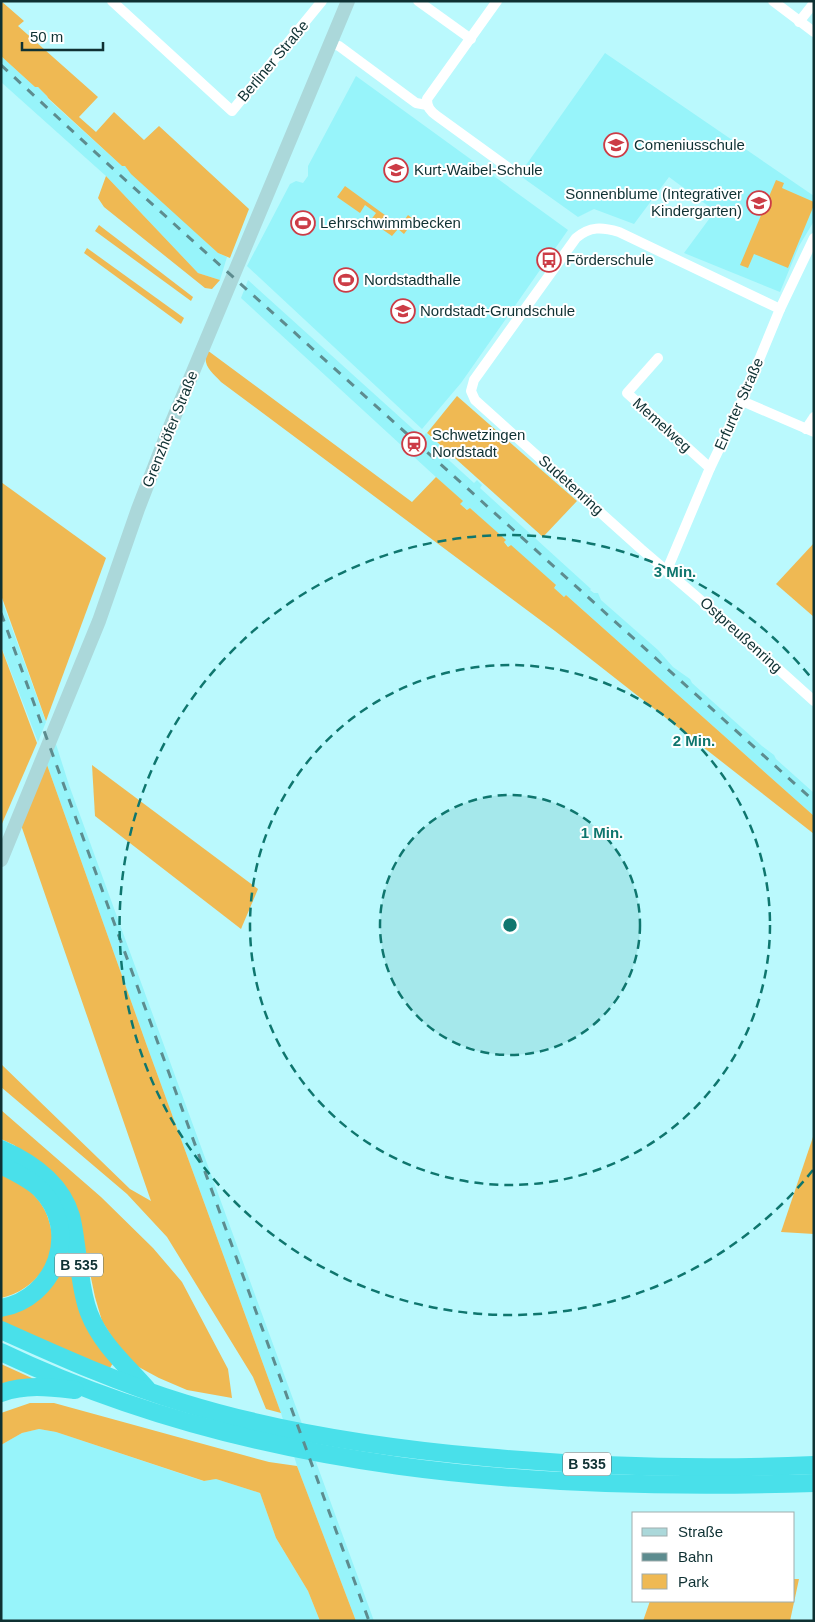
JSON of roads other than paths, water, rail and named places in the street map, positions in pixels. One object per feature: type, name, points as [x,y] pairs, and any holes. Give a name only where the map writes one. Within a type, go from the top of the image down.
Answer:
[{"type":"highway","name":"B 535","points":[[1,1149],[28,1163],[51,1182],[62,1196],[71,1216],[83,1293],[90,1315],[113,1353],[149,1391]]},
{"type":"highway","name":"B 535","points":[[1,1165],[22,1176],[40,1189],[51,1204],[58,1219],[60,1235],[60,1251],[54,1269],[42,1287],[28,1298],[12,1306],[1,1308]]},
{"type":"highway","name":"B 535","points":[[1,1330],[96,1372],[184,1403],[249,1420],[391,1448],[525,1461],[636,1467],[754,1468],[814,1465]]},
{"type":"highway","name":"B 535","points":[[1,1352],[99,1393],[166,1415],[255,1440],[350,1459],[448,1472],[636,1485],[700,1486],[814,1483]]},
{"type":"highway","name":"B 535","points":[[1,1393],[19,1388],[39,1386],[99,1393]]},
{"type":"street","name":"Berliner Straße","points":[[112,1],[232,111],[322,1]]},
{"type":"street","name":"Grenzhöfer Straße","points":[[1,860],[99,621],[138,509],[167,434],[332,44],[348,1]]},
{"type":"street","points":[[418,1],[471,39]]},
{"type":"street","points":[[429,108],[427,99],[497,1]]},
{"type":"street","points":[[773,1],[814,32]]},
{"type":"street","points":[[799,22],[814,3]]},
{"type":"street","points":[[332,44],[339,46],[416,103],[429,108],[510,169]]},
{"type":"street","name":"Sudetenring","points":[[667,570],[475,400],[471,391],[472,384],[576,238],[584,232],[595,228],[619,232],[780,309]]},
{"type":"street","name":"Erfurter Straße","points":[[667,570],[710,468],[742,401],[780,309],[814,238]]},
{"type":"street","name":"Memelweg","points":[[658,358],[627,393],[710,468]]},
{"type":"street","points":[[742,401],[810,430],[814,417]]},
{"type":"street","name":"Ostpreußenring","points":[[667,570],[814,701]]},
{"type":"railway","points":[[1,65],[121,176],[814,801]]},
{"type":"railway","points":[[1,613],[369,1621]]},
{"type":"place","name":"Comeniusschule","points":[[616,145]]},
{"type":"place","name":"Kurt-Waibel-Schule","points":[[396,170]]},
{"type":"place","name":"Sonnenblume (Integrativer Kindergarten)","points":[[759,203]]},
{"type":"place","name":"Lehrschwimmbecken","points":[[303,223]]},
{"type":"place","name":"Förderschule","points":[[549,260]]},
{"type":"place","name":"Nordstadthalle","points":[[346,280]]},
{"type":"place","name":"Nordstadt-Grundschule","points":[[403,311]]},
{"type":"place","name":"Schwetzingen Nordstadt","points":[[414,444]]}]
